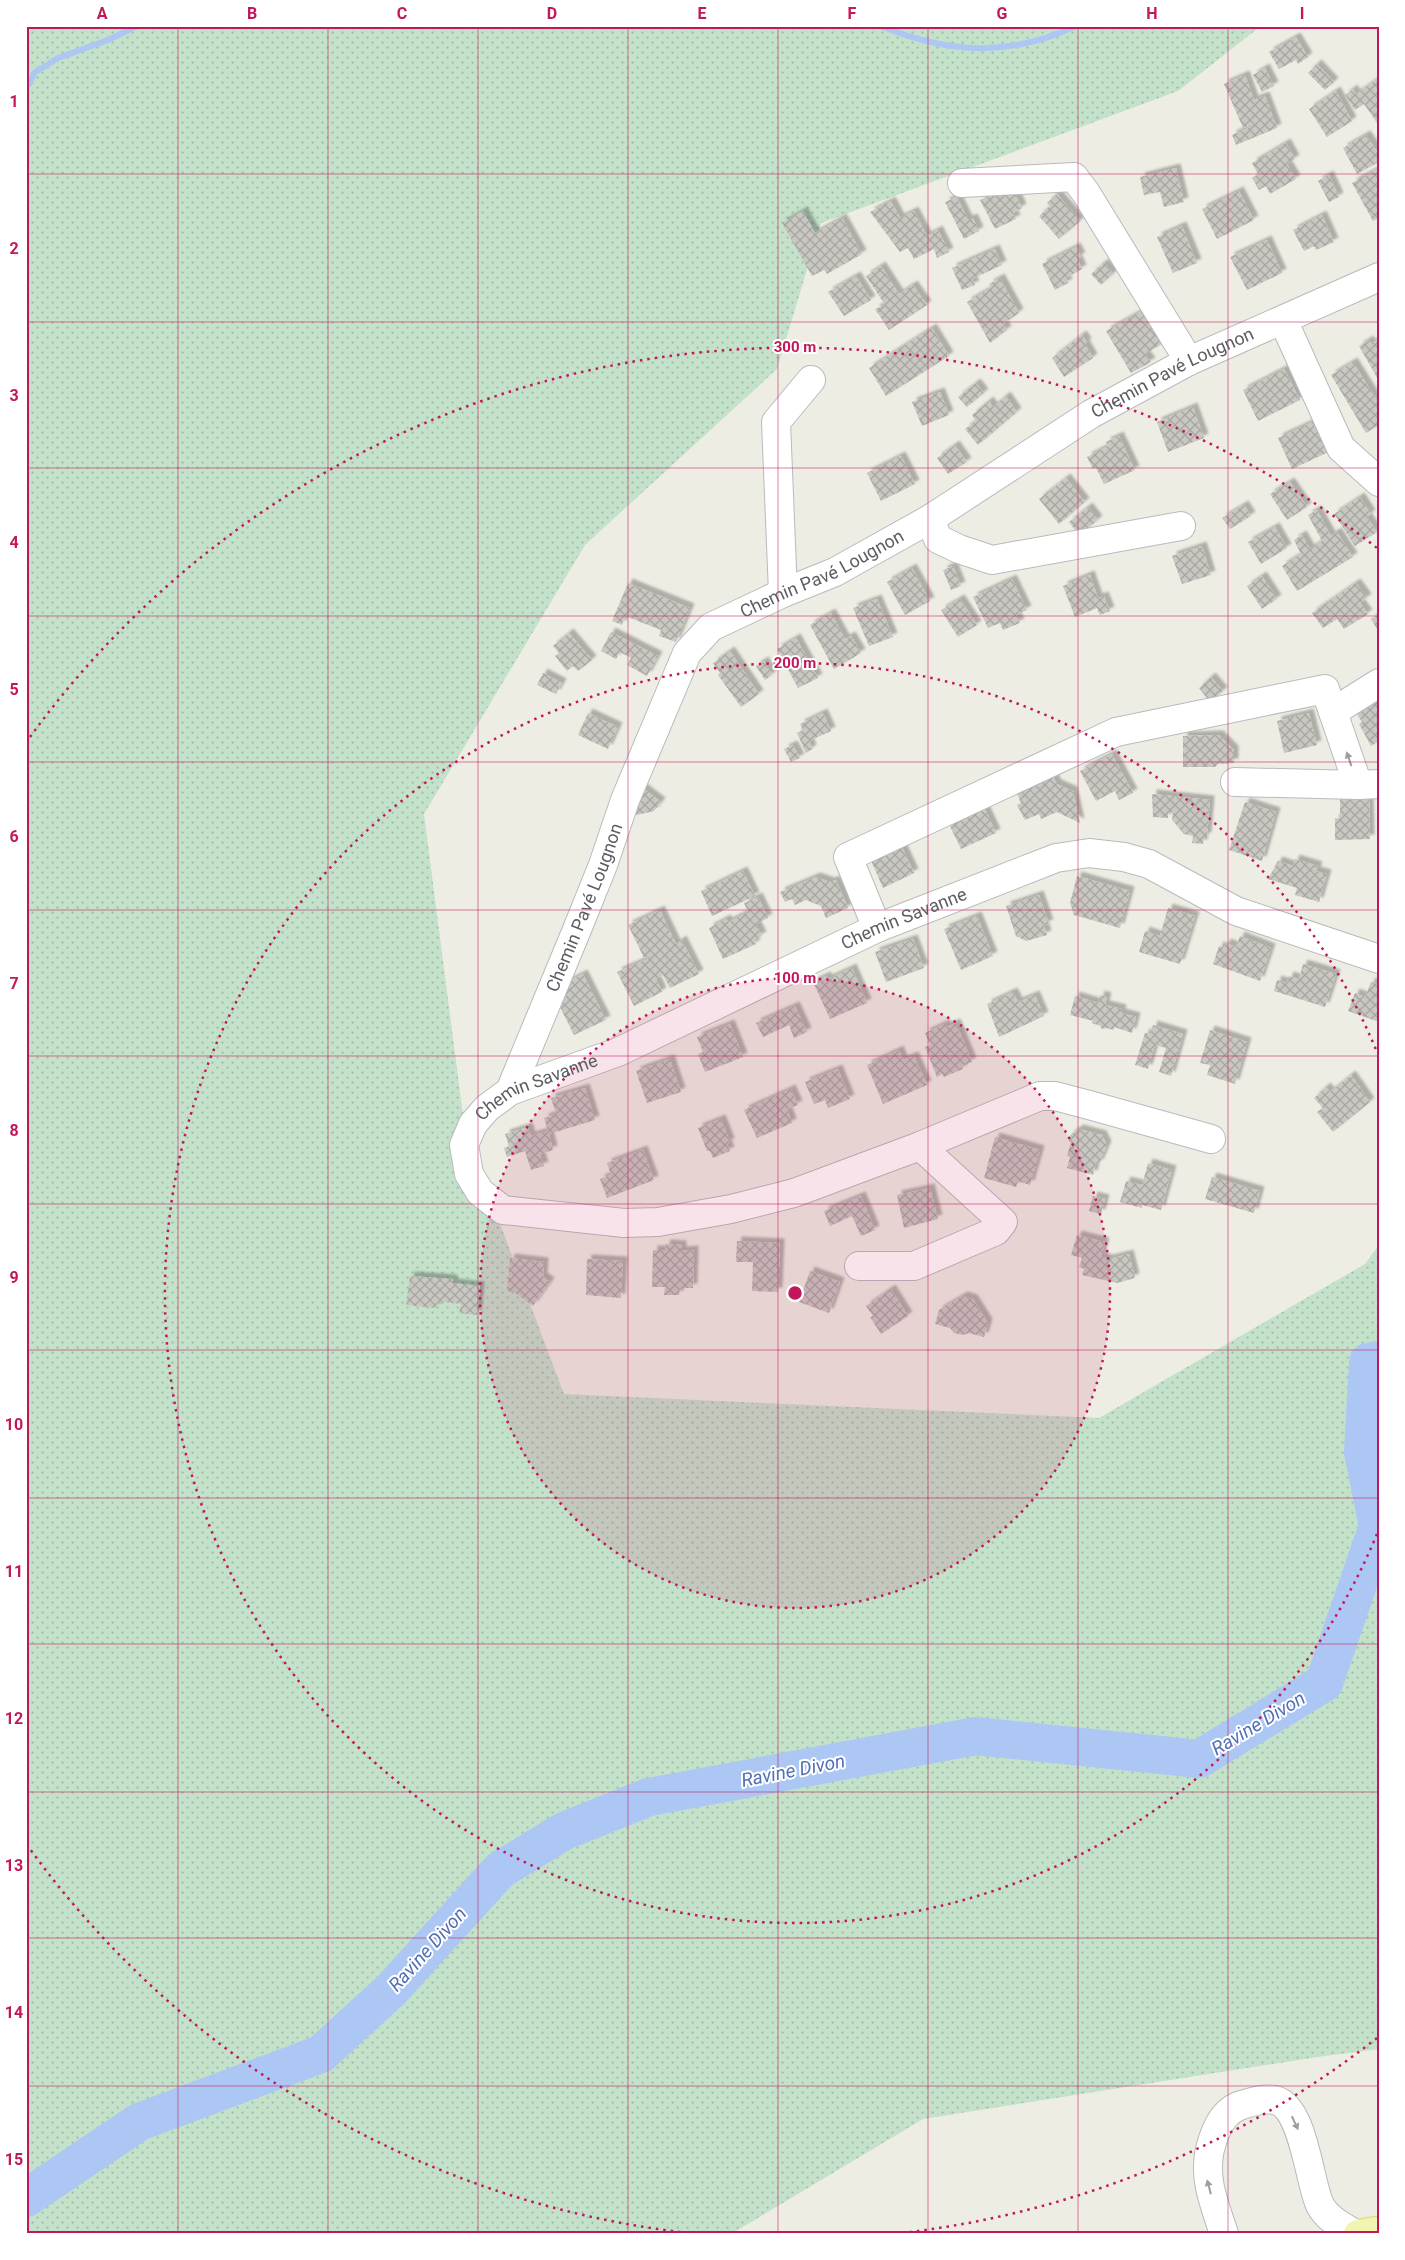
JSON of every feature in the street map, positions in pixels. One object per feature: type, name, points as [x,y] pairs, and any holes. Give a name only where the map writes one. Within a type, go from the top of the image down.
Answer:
[{"type":"main road","points":[[1356,2234],[1375,2231],[1377,2234]]},
{"type":"street","points":[[962,183],[1074,177],[1086,193],[1189,361]]},
{"type":"street","name":"Chemin Pavé Lougnon","points":[[510,1091],[603,865],[625,800],[686,653],[711,627],[783,593],[835,572],[930,519],[1091,414],[1189,361],[1379,277]]},
{"type":"street","points":[[1283,320],[1341,448],[1379,482]]},
{"type":"street","points":[[783,593],[776,422],[811,380]]},
{"type":"street","points":[[930,519],[938,539],[959,549],[992,560],[1180,526]]},
{"type":"street","points":[[1332,712],[1379,683]]},
{"type":"street","points":[[877,928],[848,857],[1116,732],[1325,689],[1332,712],[1368,785],[1235,782]]},
{"type":"street","name":"Chemin Savanne","points":[[1212,1139],[1055,1096],[1040,1096],[920,1146],[794,1193],[731,1209],[658,1222],[624,1223],[503,1210],[480,1192],[469,1174],[464,1145],[474,1124],[487,1108],[510,1091],[618,1052],[877,928],[1056,858],[1089,853],[1124,856],[1149,864],[1236,911],[1379,960]]},
{"type":"street","points":[[859,1266],[914,1266],[996,1231],[1002,1222],[920,1146]]},
{"type":"street","points":[[1224,2234],[1208,2183],[1206,2166],[1210,2148],[1216,2129],[1227,2113],[1241,2104],[1259,2100],[1276,2100],[1288,2108],[1298,2126],[1320,2206],[1330,2219],[1356,2234]]},
{"type":"green space","points":[[26,26],[1261,26],[1178,91],[821,223],[777,369],[585,545],[424,814],[465,1131],[564,1394],[1099,1418],[1365,1264],[1379,1245],[1379,2049],[923,2119],[731,2234],[26,2234]]},
{"type":"building","points":[[1296,37],[1308,57],[1298,64],[1296,60],[1279,69],[1269,52]]},
{"type":"building","points":[[1317,64],[1334,82],[1325,90],[1308,73]]},
{"type":"building","points":[[1265,68],[1274,86],[1262,92],[1253,75]]},
{"type":"building","points":[[1245,75],[1254,100],[1265,96],[1277,128],[1236,145],[1232,135],[1253,126],[1253,124],[1243,128],[1224,84]]},
{"type":"building","points":[[1379,78],[1379,122],[1377,123],[1364,104],[1355,110],[1345,95],[1353,89],[1356,94]]},
{"type":"building","points":[[1336,91],[1352,121],[1327,137],[1309,109]]},
{"type":"building","points":[[1366,135],[1379,154],[1379,162],[1357,174],[1343,148]]},
{"type":"building","points":[[1286,143],[1295,159],[1287,164],[1296,179],[1270,194],[1266,186],[1259,190],[1252,178],[1258,174],[1252,163]]},
{"type":"building","points":[[1176,168],[1184,202],[1164,207],[1160,192],[1144,195],[1140,177]]},
{"type":"building","points":[[1379,168],[1379,218],[1373,221],[1352,183]]},
{"type":"building","points":[[1329,175],[1339,197],[1329,202],[1318,181]]},
{"type":"building","points":[[1011,185],[1022,208],[1013,213],[1016,219],[995,229],[980,200]]},
{"type":"building","points":[[1239,191],[1254,220],[1217,239],[1202,209]]},
{"type":"building","points":[[1057,194],[1080,221],[1059,239],[1039,216],[1050,206],[1047,203]]},
{"type":"building","points":[[957,197],[968,220],[973,218],[979,231],[964,239],[945,202]]},
{"type":"building","points":[[891,201],[900,218],[914,211],[927,236],[938,230],[949,252],[937,258],[934,249],[914,259],[908,248],[900,252],[870,212]]},
{"type":"building","points":[[803,211],[815,233],[842,218],[862,254],[827,274],[824,270],[812,276],[782,223]]},
{"type":"building","points":[[1322,215],[1334,242],[1316,250],[1314,246],[1304,251],[1293,230]]},
{"type":"building","points":[[1182,226],[1197,263],[1173,273],[1157,237]]},
{"type":"building","points":[[1267,240],[1282,273],[1247,290],[1230,257]]},
{"type":"building","points":[[1076,247],[1081,257],[1077,258],[1082,269],[1066,278],[1068,283],[1055,290],[1042,264]]},
{"type":"building","points":[[995,249],[1002,265],[972,279],[975,285],[962,290],[952,268]]},
{"type":"building","points":[[1104,263],[1113,274],[1101,285],[1091,274]]},
{"type":"building","points":[[881,266],[899,294],[913,285],[927,305],[889,330],[875,309],[885,305],[866,276]]},
{"type":"building","points":[[856,276],[871,300],[844,316],[828,292]]},
{"type":"building","points":[[1000,278],[1019,313],[1003,324],[1007,330],[990,343],[967,302],[991,288],[989,284]]},
{"type":"building","points":[[1142,311],[1162,344],[1145,354],[1151,362],[1131,373],[1106,331]]},
{"type":"building","points":[[932,328],[949,356],[886,396],[869,368]]},
{"type":"building","points":[[1082,335],[1093,358],[1064,377],[1052,358]]},
{"type":"building","points":[[1379,339],[1379,381],[1359,346],[1369,340],[1371,344]]},
{"type":"building","points":[[1353,362],[1379,404],[1379,425],[1366,433],[1331,375]]},
{"type":"building","points":[[1284,369],[1300,400],[1258,421],[1243,390]]},
{"type":"building","points":[[976,383],[984,393],[967,407],[958,397]]},
{"type":"building","points":[[940,392],[949,415],[922,426],[912,402]]},
{"type":"building","points":[[1006,396],[1017,412],[978,445],[965,429],[976,421],[972,415],[989,401],[993,407]]},
{"type":"building","points":[[1193,407],[1204,438],[1168,452],[1157,422]]},
{"type":"building","points":[[1319,419],[1333,450],[1292,469],[1278,438]]},
{"type":"building","points":[[1119,436],[1135,470],[1104,484],[1096,468],[1093,469],[1087,457],[1108,446],[1106,442]]},
{"type":"building","points":[[955,445],[967,462],[948,474],[937,458]]},
{"type":"building","points":[[901,456],[915,484],[881,501],[867,473]]},
{"type":"building","points":[[1066,478],[1085,502],[1059,524],[1039,499]]},
{"type":"building","points":[[1290,482],[1307,507],[1287,520],[1270,494]]},
{"type":"building","points":[[1360,497],[1371,514],[1367,517],[1377,532],[1355,546],[1334,514]]},
{"type":"building","points":[[1244,505],[1251,516],[1230,529],[1222,518]]},
{"type":"building","points":[[1088,507],[1098,520],[1079,535],[1069,522]]},
{"type":"building","points":[[1317,510],[1331,536],[1337,532],[1353,557],[1297,591],[1282,566],[1301,554],[1294,540],[1302,535],[1310,549],[1322,541],[1308,515]]},
{"type":"building","points":[[1275,527],[1287,548],[1261,564],[1248,542]]},
{"type":"building","points":[[1202,546],[1211,575],[1182,584],[1172,556]]},
{"type":"building","points":[[953,566],[961,586],[951,590],[943,570]]},
{"type":"building","points":[[912,568],[930,601],[905,615],[887,582]]},
{"type":"building","points":[[1090,575],[1098,598],[1104,596],[1110,611],[1100,615],[1097,608],[1075,617],[1063,586]]},
{"type":"building","points":[[1262,576],[1277,599],[1262,609],[1247,586]]},
{"type":"building","points":[[1012,579],[1027,610],[1016,615],[1020,623],[1003,630],[1000,623],[988,628],[973,597]]},
{"type":"building","points":[[628,583],[690,608],[676,642],[659,636],[661,630],[625,616],[622,625],[612,621]]},
{"type":"building","points":[[1356,583],[1367,598],[1360,603],[1368,614],[1344,629],[1337,619],[1323,628],[1312,613]]},
{"type":"building","points":[[877,599],[893,637],[869,646],[853,608]]},
{"type":"building","points":[[960,599],[977,625],[958,637],[941,610]]},
{"type":"building","points":[[831,613],[845,639],[851,636],[861,653],[834,669],[810,625]]},
{"type":"building","points":[[1379,614],[1379,632],[1371,619]]},
{"type":"building","points":[[611,632],[658,656],[647,676],[627,665],[631,658],[620,652],[616,659],[601,651]]},
{"type":"building","points":[[569,633],[592,660],[578,671],[573,666],[567,671],[555,656],[559,653],[553,646]]},
{"type":"building","points":[[796,638],[818,678],[798,688],[777,649]]},
{"type":"building","points":[[730,651],[759,694],[741,707],[718,675],[720,673],[713,663]]},
{"type":"building","points":[[764,661],[772,675],[765,680],[756,666]]},
{"type":"building","points":[[543,673],[562,683],[556,694],[537,685]]},
{"type":"building","points":[[1211,677],[1223,691],[1210,702],[1199,688]]},
{"type":"building","points":[[1379,697],[1379,741],[1371,746],[1359,724],[1362,722],[1355,711]]},
{"type":"building","points":[[588,713],[618,727],[608,749],[578,735]]},
{"type":"building","points":[[823,713],[831,731],[809,741],[812,749],[806,753],[797,733],[803,730],[800,724]]},
{"type":"building","points":[[1309,713],[1317,745],[1284,753],[1277,721]]},
{"type":"building","points":[[1219,735],[1234,750],[1234,763],[1218,764],[1215,767],[1183,767],[1183,736]]},
{"type":"building","points":[[793,745],[800,758],[791,762],[784,749]]},
{"type":"building","points":[[1112,754],[1133,793],[1119,800],[1115,791],[1096,801],[1080,771]]},
{"type":"building","points":[[1052,775],[1057,784],[1073,791],[1080,823],[1057,812],[1041,819],[1039,814],[1025,820],[1017,805],[1021,803],[1016,791]]},
{"type":"building","points":[[636,783],[661,802],[654,811],[637,815],[627,808]]},
{"type":"building","points":[[1152,794],[1210,800],[1207,837],[1204,837],[1203,844],[1192,843],[1193,836],[1184,834],[1172,820],[1173,812],[1168,812],[1168,818],[1153,817]]},
{"type":"building","points":[[1369,797],[1370,839],[1335,840],[1335,818],[1340,819],[1340,798]]},
{"type":"building","points":[[981,801],[996,833],[961,849],[946,818]]},
{"type":"building","points":[[1245,802],[1276,812],[1262,861],[1229,850]]},
{"type":"building","points":[[899,841],[914,873],[883,888],[869,856]]},
{"type":"building","points":[[1295,859],[1318,866],[1316,871],[1327,874],[1319,902],[1295,895],[1297,888],[1268,879],[1278,861],[1293,866]]},
{"type":"building","points":[[743,871],[755,896],[712,916],[701,891]]},
{"type":"building","points":[[1077,876],[1130,891],[1120,928],[1074,915],[1070,903]]},
{"type":"building","points":[[816,877],[830,882],[836,880],[848,908],[826,918],[821,906],[806,900],[795,905],[792,899],[785,902],[780,892]]},
{"type":"building","points":[[1039,895],[1049,924],[1044,925],[1047,935],[1026,941],[1016,936],[1006,906]]},
{"type":"building","points":[[758,897],[768,918],[756,924],[762,936],[754,940],[756,944],[723,959],[709,928],[726,919],[728,922],[748,912],[744,903]]},
{"type":"building","points":[[1168,908],[1195,916],[1180,964],[1139,952],[1145,931],[1160,936]]},
{"type":"building","points":[[660,910],[676,944],[682,940],[699,974],[670,988],[663,975],[656,979],[662,992],[634,1006],[617,972],[654,956],[654,954],[644,958],[628,925]]},
{"type":"building","points":[[977,916],[993,956],[961,970],[944,929]]},
{"type":"building","points":[[1240,936],[1271,948],[1260,981],[1213,964],[1219,946],[1224,948],[1226,943],[1236,947]]},
{"type":"building","points":[[913,939],[924,968],[886,982],[875,952]]},
{"type":"building","points":[[1303,964],[1336,974],[1325,1007],[1274,991],[1277,980],[1287,983],[1289,976],[1299,979]]},
{"type":"building","points":[[852,968],[867,1003],[830,1019],[813,982],[826,976],[828,979]]},
{"type":"building","points":[[583,974],[606,1020],[574,1035],[557,1001],[566,996],[561,985]]},
{"type":"building","points":[[1371,982],[1379,985],[1379,1022],[1348,1011],[1355,993],[1365,997]]},
{"type":"building","points":[[1013,992],[1018,1002],[1035,995],[1044,1016],[999,1037],[987,1004]]},
{"type":"building","points":[[1100,995],[1107,997],[1105,1005],[1122,1009],[1121,1013],[1136,1017],[1132,1033],[1114,1027],[1114,1030],[1102,1029],[1100,1026],[1092,1023],[1093,1021],[1070,1015],[1075,996],[1098,1003]]},
{"type":"building","points":[[795,1006],[807,1032],[794,1038],[789,1025],[763,1037],[756,1023]]},
{"type":"building","points":[[956,1023],[972,1062],[962,1066],[963,1069],[944,1077],[942,1074],[937,1077],[925,1047],[930,1045],[925,1033],[945,1024],[946,1027]]},
{"type":"building","points":[[730,1024],[743,1057],[705,1072],[698,1054],[703,1052],[697,1037]]},
{"type":"building","points":[[1153,1025],[1183,1034],[1171,1076],[1159,1072],[1166,1048],[1155,1045],[1148,1069],[1135,1065],[1145,1033],[1151,1034]]},
{"type":"building","points":[[1210,1030],[1247,1042],[1235,1084],[1207,1075],[1210,1065],[1200,1063]]},
{"type":"building","points":[[899,1050],[903,1060],[914,1056],[927,1085],[883,1104],[867,1065]]},
{"type":"building","points":[[670,1059],[681,1092],[647,1103],[636,1071]]},
{"type":"building","points":[[838,1069],[850,1099],[828,1108],[825,1100],[814,1104],[805,1082]]},
{"type":"building","points":[[1351,1075],[1370,1102],[1333,1132],[1317,1112],[1323,1108],[1314,1098],[1326,1087],[1330,1092]]},
{"type":"building","points":[[585,1088],[595,1120],[549,1134],[553,1150],[540,1154],[544,1166],[531,1170],[525,1151],[507,1157],[504,1148],[509,1146],[505,1134],[528,1127],[531,1136],[548,1131],[544,1118],[556,1114],[551,1098]]},
{"type":"building","points":[[791,1089],[798,1105],[787,1109],[792,1123],[757,1138],[744,1110]]},
{"type":"building","points":[[721,1119],[730,1142],[727,1144],[730,1151],[713,1158],[710,1151],[707,1151],[698,1128]]},
{"type":"building","points":[[1079,1129],[1102,1135],[1107,1145],[1099,1164],[1096,1163],[1093,1175],[1067,1168],[1070,1157],[1067,1156],[1071,1142],[1069,1141],[1070,1135]]},
{"type":"building","points":[[995,1137],[1040,1150],[1030,1185],[1018,1181],[1016,1187],[984,1178]]},
{"type":"building","points":[[643,1150],[654,1180],[607,1198],[600,1179],[611,1175],[607,1163]]},
{"type":"building","points":[[1148,1163],[1172,1170],[1161,1210],[1142,1205],[1142,1208],[1120,1202],[1126,1181],[1142,1185]]},
{"type":"building","points":[[1212,1177],[1260,1191],[1254,1213],[1205,1199]]},
{"type":"building","points":[[930,1188],[938,1219],[904,1228],[897,1195]]},
{"type":"building","points":[[861,1196],[875,1230],[861,1236],[852,1216],[830,1226],[824,1211]]},
{"type":"building","points":[[1093,1196],[1105,1199],[1101,1214],[1089,1211]]},
{"type":"building","points":[[1077,1235],[1105,1242],[1101,1257],[1109,1259],[1129,1254],[1135,1278],[1117,1283],[1082,1275],[1084,1269],[1079,1267],[1082,1258],[1071,1255]]},
{"type":"building","points":[[737,1241],[780,1243],[778,1292],[752,1291],[753,1262],[736,1262]]},
{"type":"building","points":[[666,1244],[682,1245],[682,1251],[694,1250],[693,1288],[680,1288],[679,1295],[664,1295],[665,1287],[652,1287],[653,1250],[665,1250]]},
{"type":"building","points":[[510,1258],[544,1262],[543,1277],[550,1282],[533,1306],[514,1292],[507,1291]]},
{"type":"building","points":[[587,1259],[623,1261],[621,1298],[586,1295]]},
{"type":"building","points":[[810,1271],[840,1282],[829,1313],[799,1302]]},
{"type":"building","points":[[410,1276],[453,1279],[453,1283],[480,1286],[477,1315],[459,1313],[461,1304],[437,1301],[436,1308],[406,1305]]},
{"type":"building","points":[[891,1289],[908,1316],[881,1334],[870,1317],[873,1316],[866,1306]]},
{"type":"building","points":[[963,1296],[973,1299],[988,1323],[984,1337],[969,1333],[963,1335],[954,1333],[950,1328],[935,1324],[939,1310]]},
{"type":"waterway","points":[[26,86],[30,83],[34,73],[58,58],[108,40],[137,26]]},
{"type":"waterway","points":[[881,26],[931,42],[979,48],[1027,43],[1076,26]]},
{"type":"waterway","name":"Ravine Divon","points":[[26,2198],[139,2122],[321,2054],[391,1990],[500,1870],[564,1831],[649,1797],[976,1736],[1199,1759],[1324,1683],[1378,1526],[1363,1452],[1368,1362],[1379,1360]]}]
